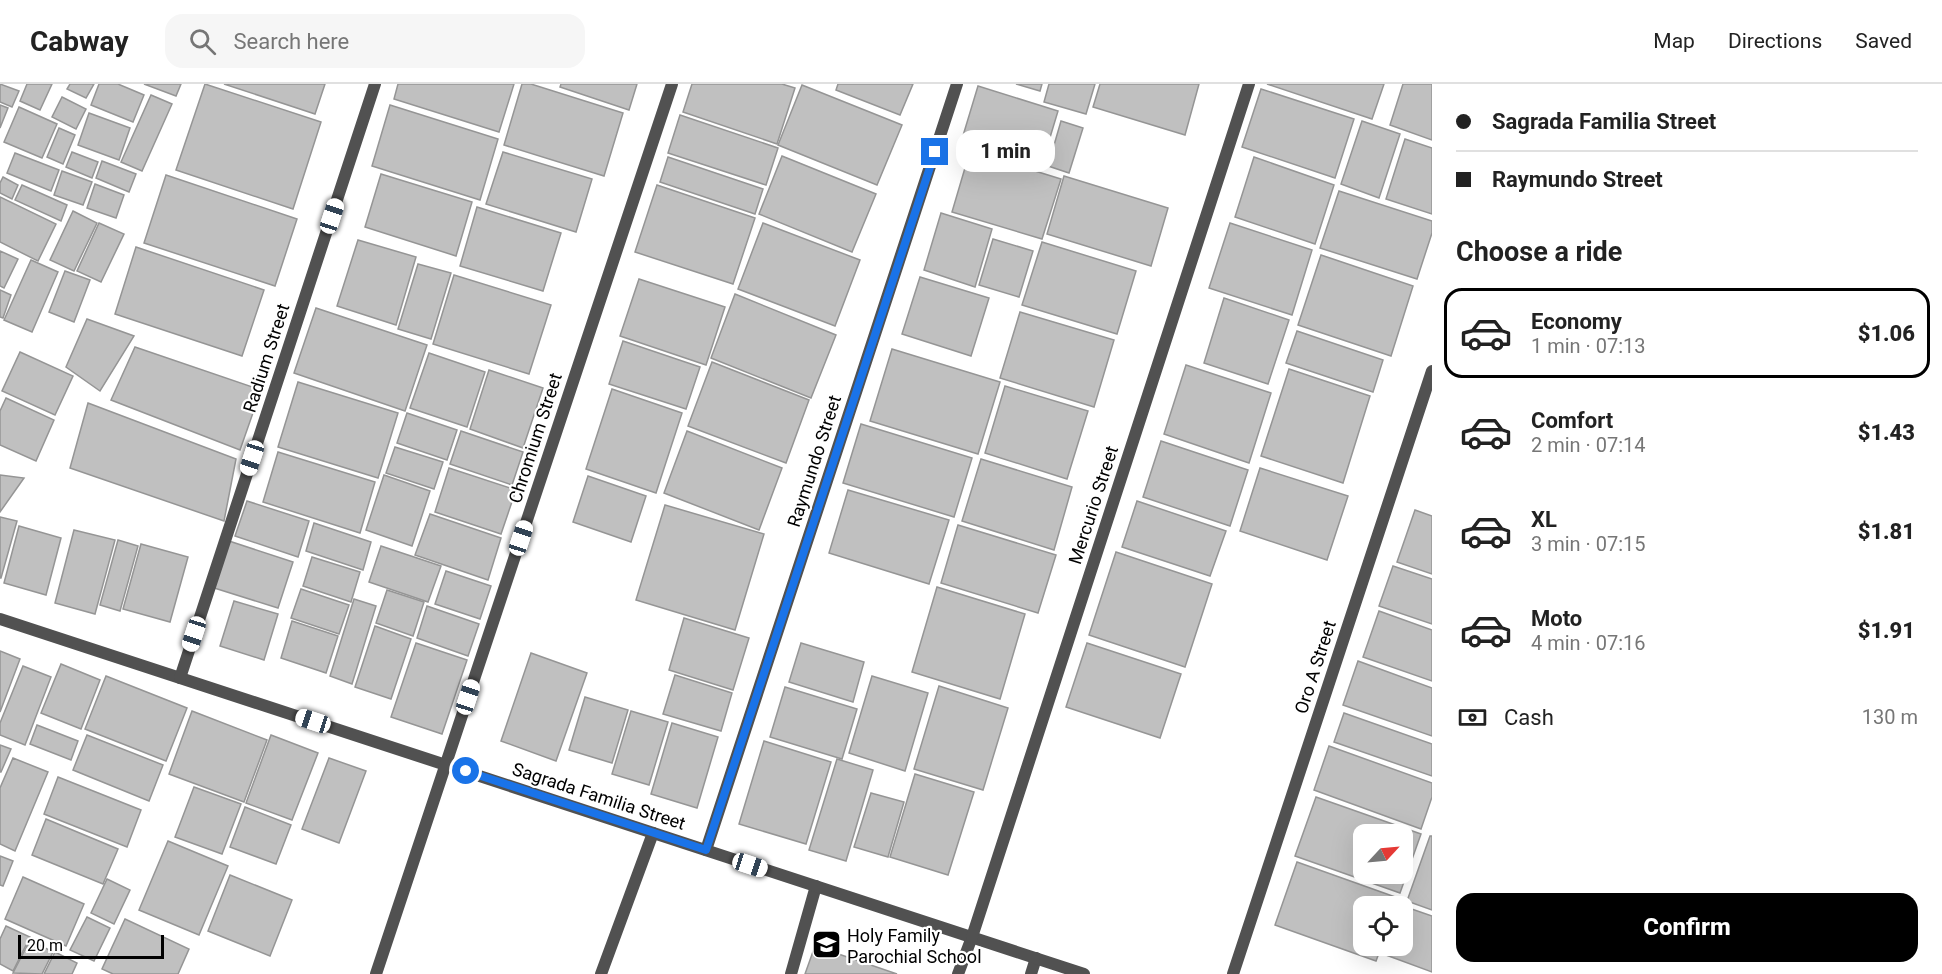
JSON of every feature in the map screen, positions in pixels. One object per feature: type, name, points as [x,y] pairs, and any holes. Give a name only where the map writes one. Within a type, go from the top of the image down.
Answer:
[{"type":"street","name":"Radium Street","points":[[180,678],[375,84]]},
{"type":"street","name":"Chromium Street","points":[[376,974],[672,84]]},
{"type":"street","name":"Raymundo Street","points":[[706,850],[957,84]]},
{"type":"street","name":"Mercurio Street","points":[[958,974],[972,937],[1249,84]]},
{"type":"street","name":"Oro A Street","points":[[1233,974],[1432,371]]},
{"type":"street","name":"Sagrada Familia Street","points":[[0,619],[1084,974]]},
{"type":"street","points":[[602,974],[653,832]]},
{"type":"street","points":[[791,974],[816,886]]},
{"type":"street","points":[[1031,974],[1036,958]]},
{"type":"building","points":[[0,84],[19,91],[12,107],[0,102]]},
{"type":"building","points":[[27,84],[52,84],[40,110],[20,101]]},
{"type":"building","points":[[70,84],[94,84],[86,98],[67,89]]},
{"type":"building","points":[[99,84],[118,84],[144,95],[133,122],[91,105]]},
{"type":"building","points":[[144,84],[181,84],[176,96]]},
{"type":"building","points":[[205,84],[321,122],[293,209],[176,170]]},
{"type":"building","points":[[224,84],[325,84],[315,114]]},
{"type":"building","points":[[398,84],[514,84],[499,132],[394,99]]},
{"type":"building","points":[[522,84],[531,84],[623,113],[604,176],[504,145]]},
{"type":"building","points":[[561,84],[637,84],[629,110],[560,87]]},
{"type":"building","points":[[692,84],[782,84],[795,88],[777,144],[683,112]]},
{"type":"building","points":[[838,84],[913,84],[900,115],[836,90]]},
{"type":"building","points":[[1016,84],[1042,84],[1040,91]]},
{"type":"building","points":[[1049,84],[1095,84],[1086,114],[1044,102]]},
{"type":"building","points":[[1100,84],[1199,84],[1185,135],[1093,107]]},
{"type":"building","points":[[1267,84],[1384,84],[1372,119]]},
{"type":"building","points":[[1403,84],[1432,84],[1432,140],[1390,125]]},
{"type":"building","points":[[802,85],[902,125],[877,185],[778,145]]},
{"type":"building","points":[[978,86],[1058,111],[1042,164],[962,139]]},
{"type":"building","points":[[1261,89],[1354,119],[1335,178],[1242,147]]},
{"type":"building","points":[[151,95],[172,104],[142,171],[121,162]]},
{"type":"building","points":[[62,97],[86,109],[76,129],[52,117]]},
{"type":"building","points":[[0,105],[8,108],[0,128]]},
{"type":"building","points":[[390,105],[498,139],[480,200],[372,166]]},
{"type":"building","points":[[19,107],[57,124],[42,158],[4,142]]},
{"type":"building","points":[[89,113],[130,128],[119,160],[78,145]]},
{"type":"building","points":[[680,115],[778,148],[766,185],[668,153]]},
{"type":"building","points":[[1061,121],[1083,128],[1069,173],[1048,166]]},
{"type":"building","points":[[1362,121],[1400,134],[1379,198],[1341,184]]},
{"type":"building","points":[[59,128],[75,135],[63,164],[47,157]]},
{"type":"building","points":[[1405,139],[1432,148],[1432,214],[1386,199]]},
{"type":"building","points":[[970,151],[1061,179],[1042,239],[952,212]]},
{"type":"building","points":[[72,152],[98,162],[92,178],[66,167]]},
{"type":"building","points":[[503,152],[592,179],[576,232],[486,204]]},
{"type":"building","points":[[15,153],[59,170],[51,191],[7,173]]},
{"type":"building","points":[[782,156],[876,194],[852,252],[759,214]]},
{"type":"building","points":[[668,157],[763,189],[755,214],[660,182]]},
{"type":"building","points":[[1254,157],[1334,185],[1315,244],[1235,217]]},
{"type":"building","points":[[102,161],[136,174],[129,192],[96,178]]},
{"type":"building","points":[[62,171],[92,182],[83,205],[54,195]]},
{"type":"building","points":[[381,174],[472,202],[456,256],[365,227]]},
{"type":"building","points":[[166,175],[297,219],[275,286],[144,243]]},
{"type":"building","points":[[1064,176],[1168,208],[1151,266],[1047,234]]},
{"type":"building","points":[[3,177],[18,185],[12,199],[0,193],[0,183]]},
{"type":"building","points":[[95,184],[124,195],[116,218],[87,208]]},
{"type":"building","points":[[22,185],[67,205],[61,221],[15,200]]},
{"type":"building","points":[[657,185],[755,218],[733,284],[635,252]]},
{"type":"building","points":[[1339,191],[1432,221],[1432,233],[1417,279],[1320,248]]},
{"type":"building","points":[[0,197],[56,224],[38,261],[0,242]]},
{"type":"building","points":[[477,207],[561,233],[543,291],[460,266]]},
{"type":"building","points":[[73,211],[97,223],[74,271],[50,260]]},
{"type":"building","points":[[941,213],[992,229],[975,287],[924,270]]},
{"type":"building","points":[[99,223],[124,234],[101,282],[77,271]]},
{"type":"building","points":[[763,223],[860,260],[835,326],[738,289]]},
{"type":"building","points":[[1230,223],[1312,250],[1292,315],[1209,288]]},
{"type":"building","points":[[993,239],[1033,251],[1019,297],[979,285]]},
{"type":"building","points":[[358,240],[416,257],[396,325],[337,306]]},
{"type":"building","points":[[1042,242],[1136,271],[1117,334],[1022,305]]},
{"type":"building","points":[[136,247],[264,290],[242,356],[115,314]]},
{"type":"building","points":[[0,251],[18,259],[4,288],[0,286]]},
{"type":"building","points":[[1321,255],[1413,286],[1391,356],[1298,325]]},
{"type":"building","points":[[31,260],[58,272],[32,332],[4,320]]},
{"type":"building","points":[[418,264],[451,273],[431,339],[398,329]]},
{"type":"building","points":[[65,271],[90,280],[74,322],[49,312]]},
{"type":"building","points":[[454,275],[551,305],[529,374],[433,344]]},
{"type":"building","points":[[920,277],[989,298],[971,356],[902,334]]},
{"type":"building","points":[[639,279],[725,307],[706,365],[620,336]]},
{"type":"building","points":[[0,290],[11,295],[3,318],[0,317]]},
{"type":"building","points":[[735,294],[836,335],[811,398],[711,358]]},
{"type":"building","points":[[1224,298],[1289,320],[1268,384],[1204,363]]},
{"type":"building","points":[[316,308],[427,345],[405,411],[294,373]]},
{"type":"building","points":[[1020,312],[1114,340],[1094,407],[1000,378]]},
{"type":"building","points":[[87,319],[134,336],[100,391],[66,367]]},
{"type":"building","points":[[1297,331],[1383,360],[1373,392],[1286,363]]},
{"type":"building","points":[[623,341],[700,367],[686,409],[609,384]]},
{"type":"building","points":[[135,347],[261,390],[240,450],[111,400]]},
{"type":"building","points":[[892,349],[1000,382],[978,454],[870,421]]},
{"type":"building","points":[[20,352],[73,376],[55,415],[2,391]]},
{"type":"building","points":[[429,353],[485,372],[467,427],[410,408]]},
{"type":"building","points":[[712,362],[809,400],[786,463],[688,426]]},
{"type":"building","points":[[1186,365],[1271,393],[1249,463],[1164,434]]},
{"type":"building","points":[[1289,369],[1370,396],[1343,483],[1261,456]]},
{"type":"building","points":[[489,370],[543,388],[523,448],[470,429]]},
{"type":"building","points":[[298,382],[398,413],[378,478],[278,447]]},
{"type":"building","points":[[1005,386],[1088,411],[1067,479],[985,453]]},
{"type":"building","points":[[612,389],[682,413],[656,493],[586,469]]},
{"type":"building","points":[[6,398],[54,420],[36,461],[0,445],[0,411]]},
{"type":"building","points":[[88,403],[236,459],[224,521],[70,468]]},
{"type":"building","points":[[407,413],[457,430],[447,460],[397,443]]},
{"type":"building","points":[[861,424],[972,458],[954,517],[843,483]]},
{"type":"building","points":[[461,431],[523,452],[512,485],[450,464]]},
{"type":"building","points":[[687,431],[782,468],[759,530],[664,493]]},
{"type":"building","points":[[1161,441],[1248,470],[1230,526],[1143,497]]},
{"type":"building","points":[[395,447],[443,462],[434,489],[386,473]]},
{"type":"building","points":[[278,452],[375,482],[360,533],[263,502]]},
{"type":"building","points":[[981,459],[1072,487],[1054,550],[962,521]]},
{"type":"building","points":[[449,468],[516,490],[501,534],[435,512]]},
{"type":"building","points":[[1260,468],[1348,496],[1327,560],[1240,531]]},
{"type":"building","points":[[0,475],[24,478],[0,512]]},
{"type":"building","points":[[384,475],[430,491],[412,546],[366,530]]},
{"type":"building","points":[[588,476],[646,496],[631,542],[573,522]]},
{"type":"building","points":[[848,490],[949,520],[929,584],[829,553]]},
{"type":"building","points":[[247,501],[309,521],[298,557],[235,536]]},
{"type":"building","points":[[1137,501],[1226,531],[1210,576],[1122,547]]},
{"type":"building","points":[[665,505],[764,534],[735,630],[636,600]]},
{"type":"building","points":[[1415,510],[1432,516],[1432,574],[1397,562]]},
{"type":"building","points":[[430,514],[501,538],[488,580],[415,555]]},
{"type":"building","points":[[0,517],[17,521],[1,578],[0,578]]},
{"type":"building","points":[[314,523],[371,542],[363,570],[306,551]]},
{"type":"building","points":[[958,525],[1056,555],[1038,613],[941,583]]},
{"type":"building","points":[[19,526],[61,538],[46,595],[4,583]]},
{"type":"building","points":[[74,530],[115,540],[95,614],[55,603]]},
{"type":"building","points":[[118,540],[138,546],[120,611],[100,605]]},
{"type":"building","points":[[226,540],[293,562],[278,608],[211,587]]},
{"type":"building","points":[[141,544],[188,557],[170,622],[123,609]]},
{"type":"building","points":[[381,546],[441,566],[428,602],[369,582]]},
{"type":"building","points":[[1116,552],[1212,584],[1185,667],[1089,635]]},
{"type":"building","points":[[312,557],[360,572],[351,602],[303,586]]},
{"type":"building","points":[[1393,566],[1432,579],[1432,624],[1379,606]]},
{"type":"building","points":[[446,571],[491,586],[480,619],[435,604]]},
{"type":"building","points":[[937,587],[1025,614],[1000,699],[912,672]]},
{"type":"building","points":[[301,589],[349,605],[339,634],[291,618]]},
{"type":"building","points":[[387,590],[424,602],[413,636],[376,623]]},
{"type":"building","points":[[354,599],[376,606],[352,684],[330,676]]},
{"type":"building","points":[[234,601],[278,614],[264,660],[220,646]]},
{"type":"building","points":[[427,606],[479,624],[468,656],[417,638]]},
{"type":"building","points":[[1379,611],[1432,630],[1432,681],[1363,657]]},
{"type":"building","points":[[684,618],[749,638],[733,690],[669,670]]},
{"type":"building","points":[[292,621],[338,636],[326,673],[281,658]]},
{"type":"building","points":[[375,626],[411,639],[391,699],[355,687]]},
{"type":"building","points":[[416,643],[467,660],[442,734],[391,717]]},
{"type":"building","points":[[801,643],[864,662],[853,702],[789,682]]},
{"type":"building","points":[[1087,643],[1181,674],[1160,738],[1066,707]]},
{"type":"building","points":[[0,651],[20,659],[0,712]]},
{"type":"building","points":[[531,653],[587,673],[556,761],[501,741]]},
{"type":"building","points":[[1358,661],[1432,688],[1432,736],[1343,705]]},
{"type":"building","points":[[61,664],[100,680],[81,729],[41,713]]},
{"type":"building","points":[[23,666],[51,677],[25,745],[0,735],[0,723]]},
{"type":"building","points":[[675,675],[732,693],[721,731],[663,714]]},
{"type":"building","points":[[106,676],[187,708],[166,761],[85,729]]},
{"type":"building","points":[[872,676],[928,693],[905,771],[849,753]]},
{"type":"building","points":[[939,686],[1008,708],[983,790],[914,769]]},
{"type":"building","points":[[785,687],[857,709],[842,759],[770,737]]},
{"type":"building","points":[[585,697],[628,710],[612,763],[569,750]]},
{"type":"building","points":[[192,711],[267,740],[244,802],[169,774]]},
{"type":"building","points":[[631,711],[668,722],[649,785],[612,774]]},
{"type":"building","points":[[1344,713],[1432,744],[1432,776],[1334,742]]},
{"type":"building","points":[[672,723],[718,737],[697,808],[651,794]]},
{"type":"building","points":[[37,725],[78,741],[71,760],[30,744]]},
{"type":"building","points":[[87,735],[163,765],[149,801],[73,770]]},
{"type":"building","points":[[271,735],[318,753],[292,820],[246,803]]},
{"type":"building","points":[[764,741],[831,762],[806,844],[739,824]]},
{"type":"building","points":[[0,745],[11,749],[1,772],[0,772]]},
{"type":"building","points":[[1329,746],[1432,783],[1432,797],[1421,829],[1413,824],[1407,824],[1314,790]]},
{"type":"building","points":[[13,758],[48,772],[15,851],[0,844],[0,788]]},
{"type":"building","points":[[329,758],[366,771],[339,843],[302,829]]},
{"type":"building","points":[[837,759],[873,770],[846,861],[809,850]]},
{"type":"building","points":[[915,774],[974,792],[948,875],[890,857]]},
{"type":"building","points":[[58,777],[141,810],[127,847],[44,814]]},
{"type":"building","points":[[194,787],[241,804],[222,854],[175,837]]},
{"type":"building","points":[[871,793],[904,802],[888,857],[854,847]]},
{"type":"building","points":[[1316,797],[1393,824],[1353,824],[1353,876],[1295,856]]},
{"type":"building","points":[[245,807],[291,825],[276,864],[230,847]]},
{"type":"building","points":[[46,819],[118,849],[103,884],[32,855]]},
{"type":"building","points":[[1413,831],[1421,834],[1413,856]]},
{"type":"building","points":[[1430,836],[1432,836],[1432,910],[1413,903],[1413,896],[1409,896]]},
{"type":"building","points":[[168,841],[228,866],[199,935],[139,910]]},
{"type":"building","points":[[0,856],[13,861],[3,886],[0,885]]},
{"type":"building","points":[[1297,862],[1353,882],[1353,884],[1392,896],[1353,896],[1353,953],[1275,925]]},
{"type":"building","points":[[230,875],[292,900],[270,956],[208,931]]},
{"type":"building","points":[[23,877],[84,904],[66,946],[5,919]]},
{"type":"building","points":[[107,879],[130,890],[114,924],[91,913]]},
{"type":"building","points":[[1374,884],[1403,884],[1400,893]]},
{"type":"building","points":[[1413,909],[1432,916],[1432,972],[1389,956],[1413,956]]},
{"type":"building","points":[[87,917],[110,928],[94,961],[70,950]]},
{"type":"building","points":[[125,919],[189,949],[178,974],[113,974],[102,969]]},
{"type":"building","points":[[6,926],[30,937],[13,971],[0,964],[0,939]]},
{"type":"building","points":[[30,940],[53,952],[42,974],[13,973]]},
{"type":"building","points":[[815,946],[897,974],[805,974]]},
{"type":"building","points":[[55,952],[77,963],[72,974],[44,974]]},
{"type":"building","points":[[1362,956],[1378,956],[1376,961]]},
{"type":"place","name":"Holy Family Parochial School","points":[[826,945]]},
{"type":"route","points":[[466,771],[706,850],[935,152]]}]
